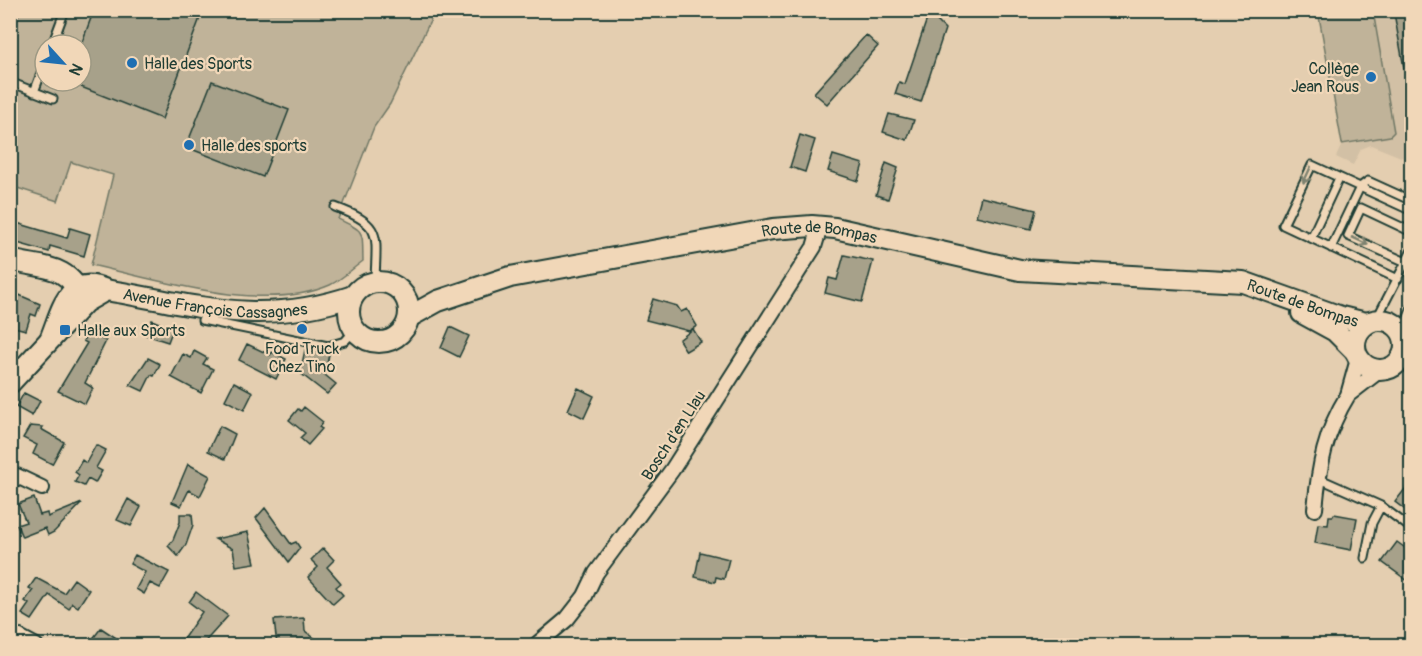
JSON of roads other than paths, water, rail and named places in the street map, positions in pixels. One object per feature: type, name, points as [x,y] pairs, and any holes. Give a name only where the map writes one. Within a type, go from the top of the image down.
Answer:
[{"type":"main road","name":"Route de Bompas","points":[[408,307],[438,301],[510,277],[773,229],[820,227],[876,236],[1020,270],[1204,278],[1244,282],[1341,317],[1371,322]]},
{"type":"main road","points":[[10,260],[35,267],[52,268],[70,276],[74,297]]},
{"type":"main road","points":[[35,267],[65,282],[74,297]]},
{"type":"main road","name":"Route de Bompas","points":[[1204,278],[1291,307],[1335,331],[1356,355]]},
{"type":"main road","points":[[375,282],[388,282],[398,288],[408,307],[405,328],[397,337],[386,342],[374,342],[363,338],[352,323],[353,296],[363,286],[375,282]]},
{"type":"main road","name":"Avenue François Cassagnes","points":[[10,383],[51,338],[74,297],[106,290],[248,313],[287,312],[324,306],[353,296]]},
{"type":"main road","name":"Avenue François Cassagnes","points":[[324,306],[352,323]]},
{"type":"main road","points":[[1371,322],[1395,325],[1406,339],[1401,359],[1395,368],[1364,365],[1356,355],[1356,336],[1371,322]]},
{"type":"street","name":"Bosch d'en Llau","points":[[535,645],[567,619],[585,596],[596,573],[672,470],[814,248],[820,227]]},
{"type":"street","points":[[1315,509],[1318,478],[1332,422],[1348,395],[1356,355]]},
{"type":"street","points":[[1348,395],[1395,368]]},
{"type":"street","points":[[10,478],[15,480],[17,476],[42,488]]},
{"type":"street","points":[[10,632],[30,644]]},
{"type":"lane","points":[[56,33],[65,10]]},
{"type":"lane","points":[[10,82],[33,92]]},
{"type":"lane","points":[[37,93],[53,99]]},
{"type":"lane","points":[[1398,279],[1284,225],[1312,165],[1412,211]]},
{"type":"lane","points":[[1311,238],[1339,178]]},
{"type":"lane","points":[[1331,248],[1360,187],[1368,181],[1412,201]]},
{"type":"lane","points":[[335,207],[362,217],[371,225],[376,242],[375,282]]},
{"type":"lane","points":[[1406,262],[1348,236],[1361,208],[1412,232]]},
{"type":"lane","points":[[1371,322],[1398,279],[1412,250]]},
{"type":"lane","points":[[1406,339],[1412,306]]},
{"type":"lane","points":[[202,320],[328,346],[345,341],[352,323]]},
{"type":"lane","points":[[1318,478],[1381,506],[1412,530]]},
{"type":"lane","points":[[1365,558],[1372,523],[1381,506]]},
{"type":"place","name":"Halle des Sports","points":[[132,63]]},
{"type":"place","name":"Collège Jean Rous","points":[[1371,77]]},
{"type":"place","name":"Halle des sports","points":[[189,145]]},
{"type":"place","name":"Food Truck Chez Tino","points":[[302,329]]},
{"type":"place","name":"Halle aux Sports","points":[[65,330]]}]
